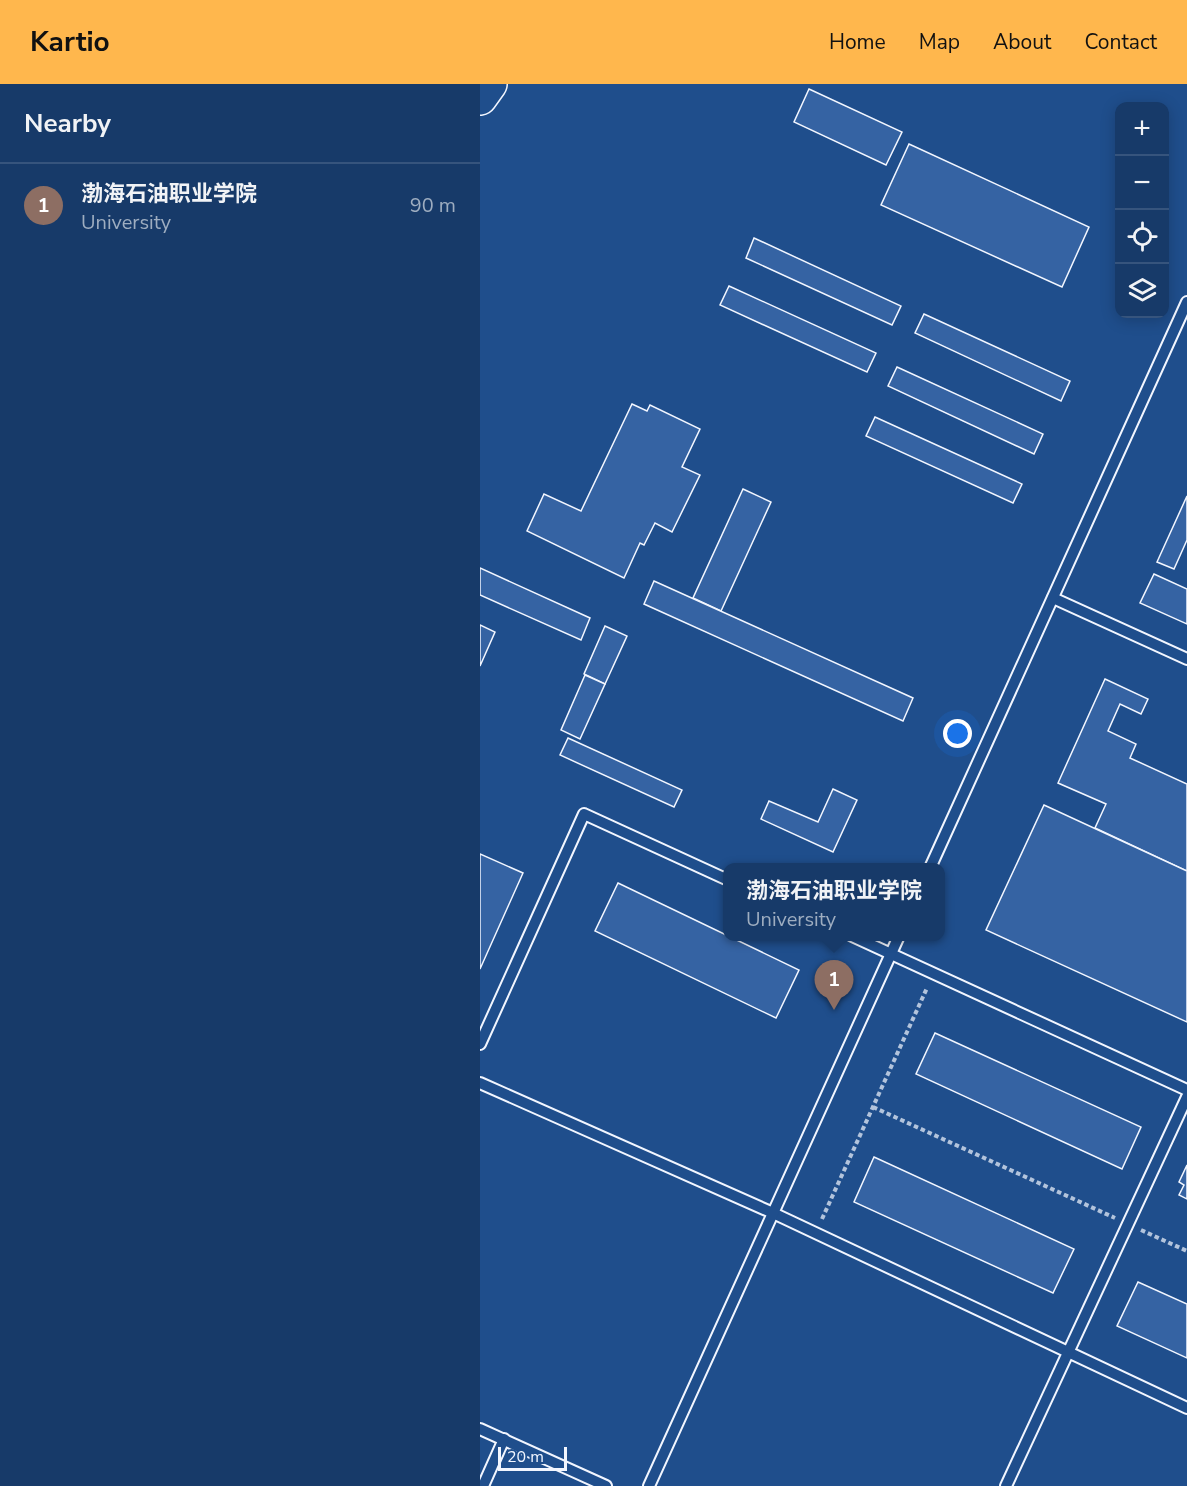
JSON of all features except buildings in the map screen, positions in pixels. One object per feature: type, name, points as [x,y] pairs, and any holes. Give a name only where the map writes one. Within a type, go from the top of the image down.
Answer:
[{"type":"main road","points":[[480,98],[490,84]]},
{"type":"lane","points":[[932,863],[1187,302]]},
{"type":"lane","points":[[1053,598],[1187,659]]},
{"type":"lane","points":[[480,1044],[584,814],[723,878]]},
{"type":"lane","points":[[863,941],[1187,1090]]},
{"type":"lane","points":[[649,1486],[897,941]]},
{"type":"lane","points":[[480,1083],[773,1213],[1187,1408]]},
{"type":"lane","points":[[1006,1486],[1187,1097]]},
{"type":"lane","points":[[480,1429],[606,1486]]},
{"type":"lane","points":[[483,1486],[504,1439]]},
{"type":"path","points":[[815,1233],[933,974]]},
{"type":"path","points":[[873,1107],[1187,1251]]},
{"type":"place","name":"渤海石油职业学院","points":[[834,1010]]}]
